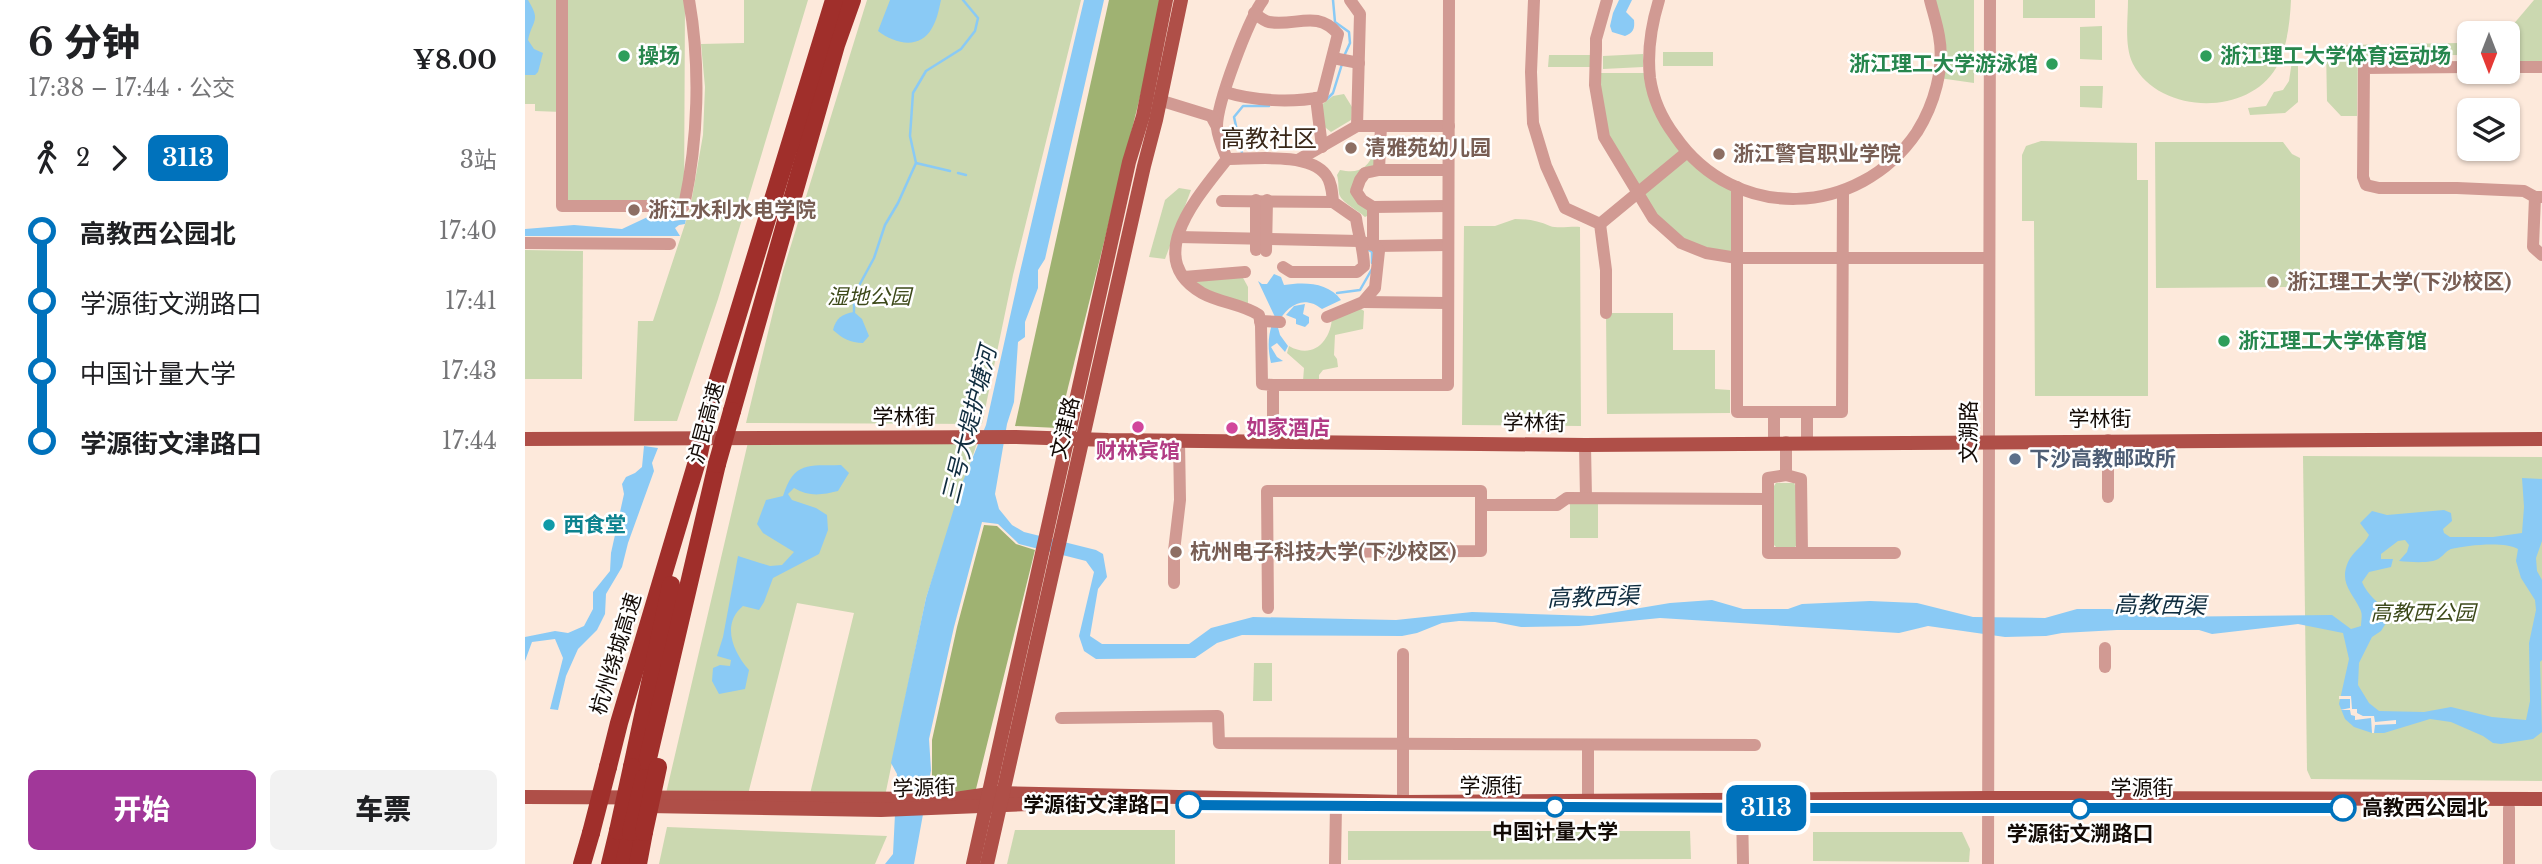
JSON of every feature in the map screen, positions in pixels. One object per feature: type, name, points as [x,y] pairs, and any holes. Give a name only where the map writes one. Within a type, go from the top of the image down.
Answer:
[{"type":"highway","name":"沪昆高速","points":[[645,767],[708,412],[834,0]]},
{"type":"highway","name":"沪昆高速","points":[[624,864],[717,464],[835,45],[852,0]]},
{"type":"highway","name":"杭州绕城高速","points":[[587,852],[623,710],[698,458]]},
{"type":"highway","points":[[638,864],[631,832],[645,767]]},
{"type":"highway","name":"沪昆高速","points":[[610,864],[631,832]]},
{"type":"main road","name":"文津路","points":[[973,864],[995,799],[1056,531],[1129,162],[1143,116],[1165,0]]},
{"type":"main road","name":"文津路","points":[[1076,439],[1181,0]]},
{"type":"main road","name":"学林街","points":[[525,439],[1016,437],[1585,445],[2542,439]]},
{"type":"main road","points":[[525,797],[880,804]]},
{"type":"main road","name":"学源街","points":[[880,804],[937,798],[1336,806],[1403,804]]},
{"type":"main road","name":"文津路","points":[[988,864],[995,799]]},
{"type":"main road","name":"学源街","points":[[525,804],[880,804],[955,809],[995,799],[1403,804],[2542,808]]},
{"type":"main road","name":"学源街","points":[[1588,804],[1742,808],[2542,799]]},
{"type":"street","points":[[562,0],[562,206],[684,206],[691,166],[696,77],[694,30],[689,0]]},
{"type":"street","points":[[1217,127],[1225,92],[1254,13],[1263,0]]},
{"type":"street","points":[[1225,92],[1242,97],[1316,102],[1322,97],[1344,61],[1360,14],[1350,0]]},
{"type":"street","points":[[1449,0],[1449,126],[1448,170],[1448,385],[1262,384],[1259,315],[1252,310],[1203,294],[1190,285],[1176,258],[1181,224],[1189,208],[1227,159],[1303,156],[1357,126],[1449,126]]},
{"type":"street","points":[[1534,0],[1531,72],[1533,123],[1546,166],[1565,208],[1600,224]]},
{"type":"street","points":[[1607,0],[1596,39],[1595,85],[1604,137],[1653,218],[1681,243],[1706,253],[1737,258],[1988,258]]},
{"type":"street","points":[[1658,0],[1649,40],[1650,81],[1663,119],[1686,153],[1718,178],[1755,195],[1795,200],[1843,191],[1873,177],[1904,151],[1926,117],[1939,78],[1940,38],[1930,0]]},
{"type":"street","name":"文溯路","points":[[1988,864],[1990,0]]},
{"type":"street","points":[[1254,13],[1267,22],[1311,19],[1331,25],[1338,34],[1357,126]]},
{"type":"street","points":[[2457,67],[2364,68],[2363,177],[2366,185],[2379,188],[2524,191],[2538,197],[2533,247],[2542,255]]},
{"type":"street","points":[[2520,67],[2542,67]]},
{"type":"street","points":[[1159,100],[1211,116],[1227,159]]},
{"type":"street","points":[[1316,102],[1322,147]]},
{"type":"street","points":[[1379,170],[1381,126]]},
{"type":"street","points":[[1600,224],[1686,153]]},
{"type":"street","points":[[1303,156],[1326,175],[1331,185],[1333,202]]},
{"type":"street","points":[[1448,170],[1379,170],[1365,173],[1356,191],[1373,207],[1448,206]]},
{"type":"street","points":[[1737,187],[1737,412],[1842,412],[1843,191]]},
{"type":"street","points":[[1261,245],[1262,200]]},
{"type":"street","points":[[1222,201],[1333,202],[1356,218],[1378,266],[1374,288],[1363,302]]},
{"type":"street","points":[[1283,267],[1291,272],[1357,272],[1364,266],[1368,244],[1373,242],[1373,207]]},
{"type":"street","points":[[1600,224],[1606,270],[1606,313]]},
{"type":"street","points":[[1178,237],[1261,245],[1448,245]]},
{"type":"street","points":[[525,243],[670,244]]},
{"type":"street","points":[[1184,276],[1245,272]]},
{"type":"street","points":[[1327,317],[1363,302],[1448,303]]},
{"type":"street","points":[[1260,321],[1280,322]]},
{"type":"street","points":[[1273,385],[1273,442]]},
{"type":"street","points":[[1774,412],[1786,475]]},
{"type":"street","points":[[1807,412],[1807,442]]},
{"type":"street","points":[[2108,440],[2108,497]]},
{"type":"street","points":[[1174,583],[1174,551],[1180,500],[1179,441]]},
{"type":"street","points":[[1585,445],[1586,498]]},
{"type":"street","points":[[1802,553],[1801,479],[1786,475],[1768,478],[1768,553],[1802,553],[1895,553]]},
{"type":"street","points":[[1268,552],[1481,551],[1481,491],[1267,491],[1268,608]]},
{"type":"street","points":[[1481,505],[1557,505],[1567,498],[1768,499]]},
{"type":"street","points":[[2105,648],[2105,667]]},
{"type":"street","points":[[1403,654],[1403,804]]},
{"type":"street","points":[[1061,718],[1218,716],[1219,743],[1755,745]]},
{"type":"street","points":[[1588,745],[1588,804]]},
{"type":"street","points":[[1335,864],[1336,806]]},
{"type":"street","points":[[1742,808],[1743,864]]},
{"type":"street","points":[[2509,808],[2509,864]]},
{"type":"green space","name":"操场","points":[[525,0],[685,0],[684,206],[562,206],[562,112],[535,111],[535,104],[525,104]]},
{"type":"green space","points":[[744,0],[808,0],[718,299],[677,421],[634,421],[638,321],[653,321],[690,209],[703,135],[705,87],[701,44],[744,43]]},
{"type":"green space","name":"湿地公园","points":[[867,0],[1081,0],[1013,275],[982,424],[746,423],[783,271]]},
{"type":"green space","points":[[1109,0],[1164,0],[1058,428],[1015,426]]},
{"type":"green space","points":[[1930,0],[1974,0],[1974,83],[1939,78]]},
{"type":"green space","points":[[2023,0],[2095,0],[2095,18],[2023,18]]},
{"type":"green space","name":"浙江理工大学体育运动场","points":[[2128,0],[2291,0],[2283,52],[2276,68],[2263,84],[2245,95],[2225,101],[2203,103],[2182,100],[2162,93],[2145,81],[2133,64],[2127,41]]},
{"type":"green space","points":[[2534,0],[2542,0],[2542,67],[2520,67],[2520,21],[2516,21]]},
{"type":"green space","points":[[2102,26],[2102,60],[2080,59],[2080,27]]},
{"type":"green space","points":[[2457,43],[2457,55],[2358,56],[2357,116],[2341,116],[2327,101],[2326,49],[2343,45]]},
{"type":"green space","points":[[1663,52],[1713,52],[1713,66],[1663,66]]},
{"type":"green space","points":[[1643,54],[1643,67],[1603,69],[1603,56]]},
{"type":"green space","points":[[1549,55],[1590,55],[1590,67],[1548,67]]},
{"type":"green space","points":[[2298,58],[2298,102],[2285,113],[2250,115],[2248,108],[2266,106],[2274,92],[2283,90],[2289,81],[2292,61]]},
{"type":"green space","points":[[1595,73],[1650,73],[1650,81],[1686,153],[1737,187],[1737,258],[1706,253],[1653,218],[1604,137]]},
{"type":"green space","points":[[2080,86],[2103,86],[2102,108],[2080,107]]},
{"type":"green space","points":[[1344,94],[1352,107],[1351,120],[1331,132],[1321,124],[1316,109],[1333,96]]},
{"type":"green space","points":[[2041,141],[2137,143],[2137,180],[2148,180],[2148,396],[2035,396],[2034,221],[2022,221],[2022,155],[2026,146]]},
{"type":"green space","points":[[2155,142],[2283,142],[2292,154],[2300,158],[2300,287],[2156,288]]},
{"type":"green space","points":[[1375,151],[1375,164],[1360,187],[1369,215],[1365,217],[1340,196],[1337,175],[1340,170],[1362,169]]},
{"type":"green space","points":[[1179,188],[1191,190],[1165,259],[1149,257],[1165,200]]},
{"type":"green space","points":[[1515,219],[1553,227],[1580,227],[1581,426],[1462,425],[1464,226],[1495,226]]},
{"type":"green space","points":[[525,250],[583,251],[582,379],[525,379]]},
{"type":"green space","points":[[1242,276],[1248,287],[1248,304],[1207,292],[1191,279]]},
{"type":"green space","points":[[1358,307],[1364,311],[1363,329],[1335,335],[1334,355],[1338,367],[1323,370],[1319,375],[1319,382],[1303,381],[1304,368],[1287,353],[1289,346],[1306,351],[1319,346],[1328,334],[1332,317]]},
{"type":"green space","points":[[1606,313],[1673,313],[1673,350],[1715,350],[1715,389],[1730,390],[1730,413],[1607,414]]},
{"type":"green space","points":[[979,437],[926,598],[884,801],[808,802],[854,613],[797,603],[746,802],[664,802],[749,438]]},
{"type":"green space","name":"高教西公园","points":[[2303,456],[2542,457],[2542,781],[2311,779],[2307,770]]},
{"type":"green space","points":[[1776,483],[1794,483],[1797,489],[1798,543],[1793,550],[1779,550],[1773,544],[1772,489]]},
{"type":"green space","points":[[1570,504],[1598,504],[1598,538],[1570,538]]},
{"type":"green space","points":[[984,525],[997,526],[1016,544],[1035,550],[975,793],[938,790],[932,781],[932,740],[957,627]]},
{"type":"green space","points":[[1254,663],[1272,663],[1272,701],[1253,701]]},
{"type":"green space","points":[[667,827],[887,836],[875,864],[659,864]]},
{"type":"green space","points":[[1015,830],[1175,830],[1175,864],[1007,864]]},
{"type":"green space","points":[[1348,831],[1690,831],[1691,859],[1348,860]]},
{"type":"green space","points":[[1813,832],[1962,832],[1970,849],[1969,862],[1813,861]]},
{"type":"water","points":[[525,0],[528,0],[535,16],[528,40],[534,49],[543,53],[535,75],[525,75]]},
{"type":"water","points":[[890,0],[941,0],[935,22],[927,35],[921,40],[907,43],[899,42],[878,31]]},
{"type":"water","points":[[1084,0],[1104,0],[1045,259],[1038,270],[1038,288],[1025,322],[1025,337],[1018,342],[1014,402],[1007,424],[995,494],[999,509],[1012,525],[1024,532],[1103,554],[1107,577],[1098,589],[1090,636],[1102,644],[1189,644],[1211,628],[1253,617],[1396,620],[1472,612],[1592,616],[1670,603],[1712,600],[1743,609],[1788,609],[1802,604],[1870,601],[1917,603],[1973,617],[2045,618],[2077,609],[2110,609],[2158,617],[2332,615],[2351,629],[2361,626],[2362,615],[2346,582],[2346,569],[2350,558],[2369,535],[2360,523],[2372,511],[2387,515],[2444,510],[2451,513],[2452,521],[2443,529],[2450,537],[2493,537],[2522,533],[2522,478],[2542,479],[2542,541],[2536,558],[2537,571],[2542,580],[2542,732],[2533,739],[2501,744],[2493,743],[2451,722],[2430,719],[2384,733],[2372,733],[2354,727],[2345,719],[2339,704],[2349,659],[2343,633],[2298,624],[2212,634],[2199,630],[2117,630],[2005,637],[1928,626],[1899,633],[1660,618],[1579,626],[1521,627],[1495,622],[1459,621],[1442,623],[1402,636],[1242,635],[1217,643],[1195,658],[1096,659],[1084,651],[1079,636],[1094,572],[1086,561],[1019,544],[998,524],[982,522],[954,627],[929,739],[931,770],[914,864],[885,864],[893,854],[897,774],[891,763],[926,598],[961,486],[986,425]],"holes":[[[2405,540],[2409,545],[2399,561],[2433,561],[2451,549],[2476,545],[2495,544],[2518,549],[2516,561],[2521,578],[2535,600],[2536,610],[2529,643],[2530,701],[2526,720],[2492,717],[2451,707],[2424,712],[2379,711],[2369,703],[2358,685],[2359,663],[2372,637],[2381,631],[2386,623],[2388,614],[2362,582],[2369,572],[2391,567],[2393,559],[2381,559],[2381,554],[2398,541]]]},
{"type":"water","points":[[1619,0],[1632,0],[1626,12],[1634,20],[1634,28],[1625,36],[1612,32],[1610,26]]},
{"type":"water","points":[[654,214],[674,221],[686,219],[685,224],[675,228],[680,236],[525,236],[525,229],[574,225],[622,229]]},
{"type":"water","points":[[1274,274],[1281,277],[1284,285],[1307,284],[1323,287],[1341,300],[1322,309],[1308,302],[1291,307],[1277,324],[1280,335],[1288,346],[1285,352],[1277,343],[1271,347],[1283,361],[1271,363],[1269,339],[1275,317],[1258,281],[1267,284]]},
{"type":"water","points":[[1305,304],[1303,314],[1309,317],[1309,323],[1305,327],[1296,324],[1296,319],[1286,315],[1294,306]]},
{"type":"water","points":[[854,312],[862,319],[869,336],[863,343],[847,340],[833,330],[840,317]]},
{"type":"water","points":[[644,446],[658,448],[652,463],[654,471],[622,567],[606,594],[605,614],[597,630],[578,649],[566,676],[558,710],[550,709],[563,658],[555,639],[532,642],[525,661],[525,637],[555,631],[568,633],[584,626],[593,609],[593,592],[610,571],[611,553],[624,494],[622,484],[626,477],[642,467]]},
{"type":"water","points":[[841,465],[849,473],[838,491],[816,494],[794,488],[788,494],[792,500],[816,508],[827,515],[828,530],[819,554],[773,578],[759,610],[743,606],[736,613],[731,629],[734,647],[749,670],[745,689],[719,694],[712,681],[713,668],[720,665],[730,666],[731,660],[717,656],[738,556],[770,566],[782,565],[794,552],[763,533],[757,524],[766,500],[783,496],[797,471],[811,466]]},
{"type":"pier","points":[[2339,696],[2351,696],[2352,709],[2357,709],[2357,713],[2363,716],[2374,716],[2375,722],[2396,720],[2396,724],[2375,725],[2372,733],[2371,718],[2355,720],[2350,710],[2340,710],[2350,708],[2350,699],[2339,699]]},
{"type":"waterway","points":[[854,312],[854,295],[874,258],[885,225],[916,163],[910,136],[913,93],[926,71],[961,49],[975,31],[978,18],[963,0]]},
{"type":"waterway","points":[[1333,0],[1335,22],[1349,32],[1350,43],[1345,54]]},
{"type":"waterway","points":[[1327,99],[1333,93],[1342,64]]},
{"type":"waterway","points":[[1242,153],[1234,117],[1243,106],[1269,106]]},
{"type":"waterway","points":[[916,163],[950,171]]},
{"type":"waterway","points":[[958,173],[966,175]]},
{"type":"waterway","points":[[1369,250],[1372,252],[1372,263]]},
{"type":"waterway","points":[[1337,293],[1360,290],[1372,269]]},
{"type":"bus line","name":"3113","points":[[1189,805],[2343,808]]},
{"type":"place","name":"操场","points":[[624,56]]},
{"type":"place","name":"浙江理工大学体育运动场","points":[[2206,56]]},
{"type":"place","name":"浙江理工大学游泳馆","points":[[2052,64]]},
{"type":"place","name":"清雅苑幼儿园","points":[[1351,148]]},
{"type":"place","name":"浙江警官职业学院","points":[[1719,154]]},
{"type":"place","name":"浙江水利水电学院","points":[[634,210]]},
{"type":"place","name":"浙江理工大学(下沙校区)","points":[[2273,282]]},
{"type":"place","name":"浙江理工大学体育馆","points":[[2224,341]]},
{"type":"place","name":"财林宾馆","points":[[1138,427]]},
{"type":"place","name":"如家酒店","points":[[1232,428]]},
{"type":"place","name":"下沙高教邮政所","points":[[2015,459]]},
{"type":"place","name":"西食堂","points":[[549,525]]},
{"type":"place","name":"杭州电子科技大学(下沙校区)","points":[[1176,552]]},
{"type":"place","name":"学源街文津路口","points":[[1189,805]]},
{"type":"place","name":"中国计量大学","points":[[1555,807]]},
{"type":"place","name":"高教西公园北","points":[[2343,808]]},
{"type":"place","name":"学源街文溯路口","points":[[2080,809]]},
{"type":"district","name":"高教社区","points":[[1269,138]]},
{"type":"water label","name":"三号大堤护塘河","points":[[969,425]]},
{"type":"water label","name":"高教西渠","points":[[1593,597]]},
{"type":"water label","name":"高教西渠","points":[[2160,605]]}]
